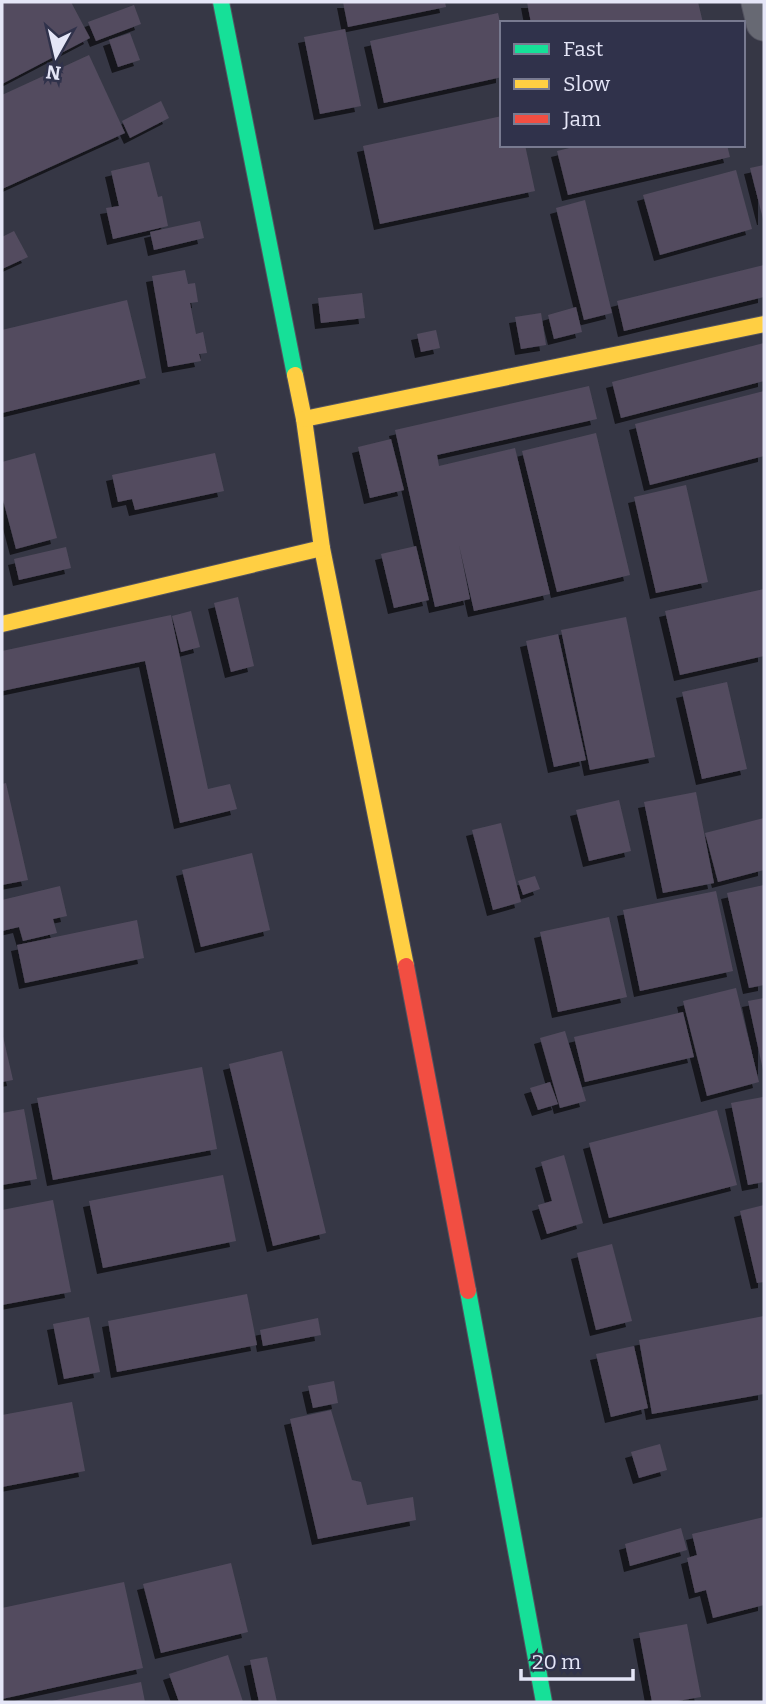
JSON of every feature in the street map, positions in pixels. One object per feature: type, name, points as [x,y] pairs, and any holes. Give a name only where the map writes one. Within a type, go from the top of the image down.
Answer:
[{"type":"street","points":[[221,2],[304,419],[322,548],[433,1104],[544,1702]]},
{"type":"street","points":[[759,2],[764,23]]},
{"type":"street","points":[[304,419],[764,324]]},
{"type":"street","points":[[2,624],[322,548]]},
{"type":"building","points":[[2,2],[71,2],[90,38],[2,84]]},
{"type":"building","points":[[343,2],[445,2],[446,7],[348,27]]},
{"type":"building","points":[[527,2],[698,2],[703,21],[531,21]]},
{"type":"building","points":[[134,5],[141,24],[96,41],[88,22]]},
{"type":"building","points":[[498,13],[500,77],[384,103],[370,41]]},
{"type":"building","points":[[345,29],[361,106],[320,114],[304,37]]},
{"type":"building","points":[[130,33],[140,60],[118,67],[109,40]]},
{"type":"building","points":[[89,55],[125,133],[2,189],[2,95]]},
{"type":"building","points":[[161,101],[169,118],[130,138],[122,121]]},
{"type":"building","points":[[500,116],[500,147],[525,147],[535,191],[380,224],[363,146]]},
{"type":"building","points":[[574,147],[728,147],[730,157],[568,195],[557,151]]},
{"type":"building","points":[[149,162],[158,197],[162,196],[168,226],[113,239],[106,208],[119,206],[111,171]]},
{"type":"building","points":[[764,165],[764,219],[763,219],[750,168]]},
{"type":"building","points":[[736,170],[752,229],[660,255],[643,195]]},
{"type":"building","points":[[585,200],[612,313],[584,320],[556,208]]},
{"type":"building","points":[[200,221],[204,238],[154,250],[150,232]]},
{"type":"building","points":[[14,231],[28,257],[2,269],[2,237]]},
{"type":"building","points":[[764,265],[764,297],[624,331],[617,301]]},
{"type":"building","points":[[185,270],[188,284],[195,283],[198,302],[190,303],[196,334],[203,332],[207,353],[199,354],[201,361],[168,367],[152,276]]},
{"type":"building","points":[[362,293],[365,318],[321,323],[318,298]]},
{"type":"building","points":[[127,300],[146,378],[2,413],[2,330]]},
{"type":"building","points":[[576,307],[582,332],[554,339],[548,315]]},
{"type":"building","points":[[541,313],[546,345],[521,349],[515,317]]},
{"type":"building","points":[[436,330],[440,348],[421,352],[417,334]]},
{"type":"building","points":[[764,343],[764,381],[621,418],[612,382]]},
{"type":"building","points":[[589,386],[597,419],[437,455],[439,466],[515,448],[550,594],[474,611],[459,545],[470,599],[435,607],[395,430]]},
{"type":"building","points":[[764,391],[764,456],[650,485],[635,424]]},
{"type":"building","points":[[596,433],[630,575],[557,592],[522,451]]},
{"type":"building","points":[[391,439],[404,490],[370,498],[358,447]]},
{"type":"building","points":[[35,453],[57,538],[16,549],[2,496],[2,462]]},
{"type":"building","points":[[215,453],[224,491],[135,510],[132,499],[118,502],[112,475]]},
{"type":"building","points":[[686,485],[708,582],[656,593],[634,497]]},
{"type":"building","points":[[416,546],[429,600],[394,608],[381,554]]},
{"type":"building","points":[[66,547],[71,568],[19,580],[14,559]]},
{"type":"building","points":[[764,589],[764,656],[680,675],[665,611]]},
{"type":"building","points":[[238,597],[254,666],[231,672],[214,603]]},
{"type":"building","points":[[191,611],[200,647],[181,652],[172,616]]},
{"type":"building","points":[[171,615],[208,789],[230,784],[237,809],[180,823],[145,661],[2,691],[2,651]]},
{"type":"building","points":[[626,617],[655,757],[590,770],[561,630]]},
{"type":"building","points":[[558,634],[586,760],[554,767],[526,641]]},
{"type":"building","points":[[727,682],[747,769],[702,779],[682,692]]},
{"type":"building","points":[[6,783],[28,880],[2,885],[2,784]]},
{"type":"building","points":[[696,792],[714,883],[663,893],[644,802]]},
{"type":"building","points":[[619,800],[631,851],[589,861],[576,810]]},
{"type":"building","points":[[764,818],[764,870],[718,882],[705,833]]},
{"type":"building","points":[[501,823],[521,902],[493,910],[472,830]]},
{"type":"building","points":[[252,853],[270,930],[201,947],[182,870]]},
{"type":"building","points":[[535,876],[540,889],[523,895],[518,881]]},
{"type":"building","points":[[764,885],[764,985],[749,988],[727,893]]},
{"type":"building","points":[[60,886],[67,916],[53,919],[57,933],[23,941],[19,927],[2,931],[2,900]]},
{"type":"building","points":[[716,891],[733,971],[640,991],[623,910]]},
{"type":"building","points":[[609,917],[627,997],[558,1012],[540,932]]},
{"type":"building","points":[[137,920],[144,958],[25,983],[17,945]]},
{"type":"building","points":[[736,988],[759,1082],[707,1096],[683,1001]]},
{"type":"building","points":[[764,998],[764,1070],[763,1070],[748,1001]]},
{"type":"building","points":[[683,1012],[694,1057],[585,1082],[574,1037]]},
{"type":"building","points":[[565,1031],[586,1101],[560,1108],[540,1038]]},
{"type":"building","points":[[2,1032],[13,1080],[2,1082]]},
{"type":"building","points":[[282,1051],[326,1233],[273,1246],[229,1064]]},
{"type":"building","points":[[202,1067],[217,1149],[53,1180],[37,1098]]},
{"type":"building","points":[[550,1082],[558,1104],[538,1110],[530,1088]]},
{"type":"building","points":[[763,1097],[764,1182],[748,1185],[731,1103]]},
{"type":"building","points":[[24,1109],[37,1179],[2,1185],[2,1113]]},
{"type":"building","points":[[717,1110],[737,1185],[609,1218],[589,1143]]},
{"type":"building","points":[[564,1155],[583,1223],[547,1234],[538,1205],[552,1201],[541,1162]]},
{"type":"building","points":[[223,1175],[236,1241],[103,1268],[89,1201]]},
{"type":"building","points":[[53,1200],[71,1292],[2,1305],[2,1210]]},
{"type":"building","points":[[764,1205],[764,1282],[757,1283],[740,1211]]},
{"type":"building","points":[[612,1244],[632,1321],[596,1330],[577,1253]]},
{"type":"building","points":[[247,1294],[257,1345],[117,1372],[108,1321]]},
{"type":"building","points":[[764,1316],[764,1394],[652,1414],[639,1340]]},
{"type":"building","points":[[89,1317],[100,1372],[64,1379],[53,1324]]},
{"type":"building","points":[[318,1318],[321,1335],[263,1346],[260,1330]]},
{"type":"building","points":[[634,1346],[648,1408],[611,1417],[596,1354]]},
{"type":"building","points":[[334,1381],[338,1403],[313,1408],[308,1386]]},
{"type":"building","points":[[72,1402],[85,1471],[2,1487],[2,1415]]},
{"type":"building","points":[[331,1410],[352,1480],[361,1482],[367,1505],[413,1497],[416,1520],[318,1539],[290,1419]]},
{"type":"building","points":[[660,1444],[667,1470],[639,1478],[631,1452]]},
{"type":"building","points":[[764,1517],[764,1605],[713,1618],[706,1590],[695,1593],[687,1558],[697,1555],[692,1534]]},
{"type":"building","points":[[681,1528],[687,1550],[630,1566],[625,1544]]},
{"type":"building","points":[[231,1563],[248,1632],[161,1653],[143,1584]]},
{"type":"building","points":[[124,1582],[143,1668],[2,1699],[2,1608]]},
{"type":"building","points":[[687,1624],[701,1697],[652,1702],[639,1633]]},
{"type":"building","points":[[228,1655],[243,1702],[179,1702],[169,1674]]},
{"type":"building","points":[[267,1657],[277,1702],[259,1702],[250,1660]]},
{"type":"building","points":[[141,1682],[145,1702],[52,1701]]},
{"type":"traffic: fast","points":[[221,2],[295,375]]},
{"type":"traffic: fast","points":[[468,1291],[544,1702]]},
{"type":"traffic: slow","points":[[304,419],[764,324]]},
{"type":"traffic: slow","points":[[295,375],[304,419],[322,548],[406,966]]},
{"type":"traffic: slow","points":[[2,624],[322,548]]},
{"type":"traffic: jam","points":[[406,966],[468,1291]]}]
